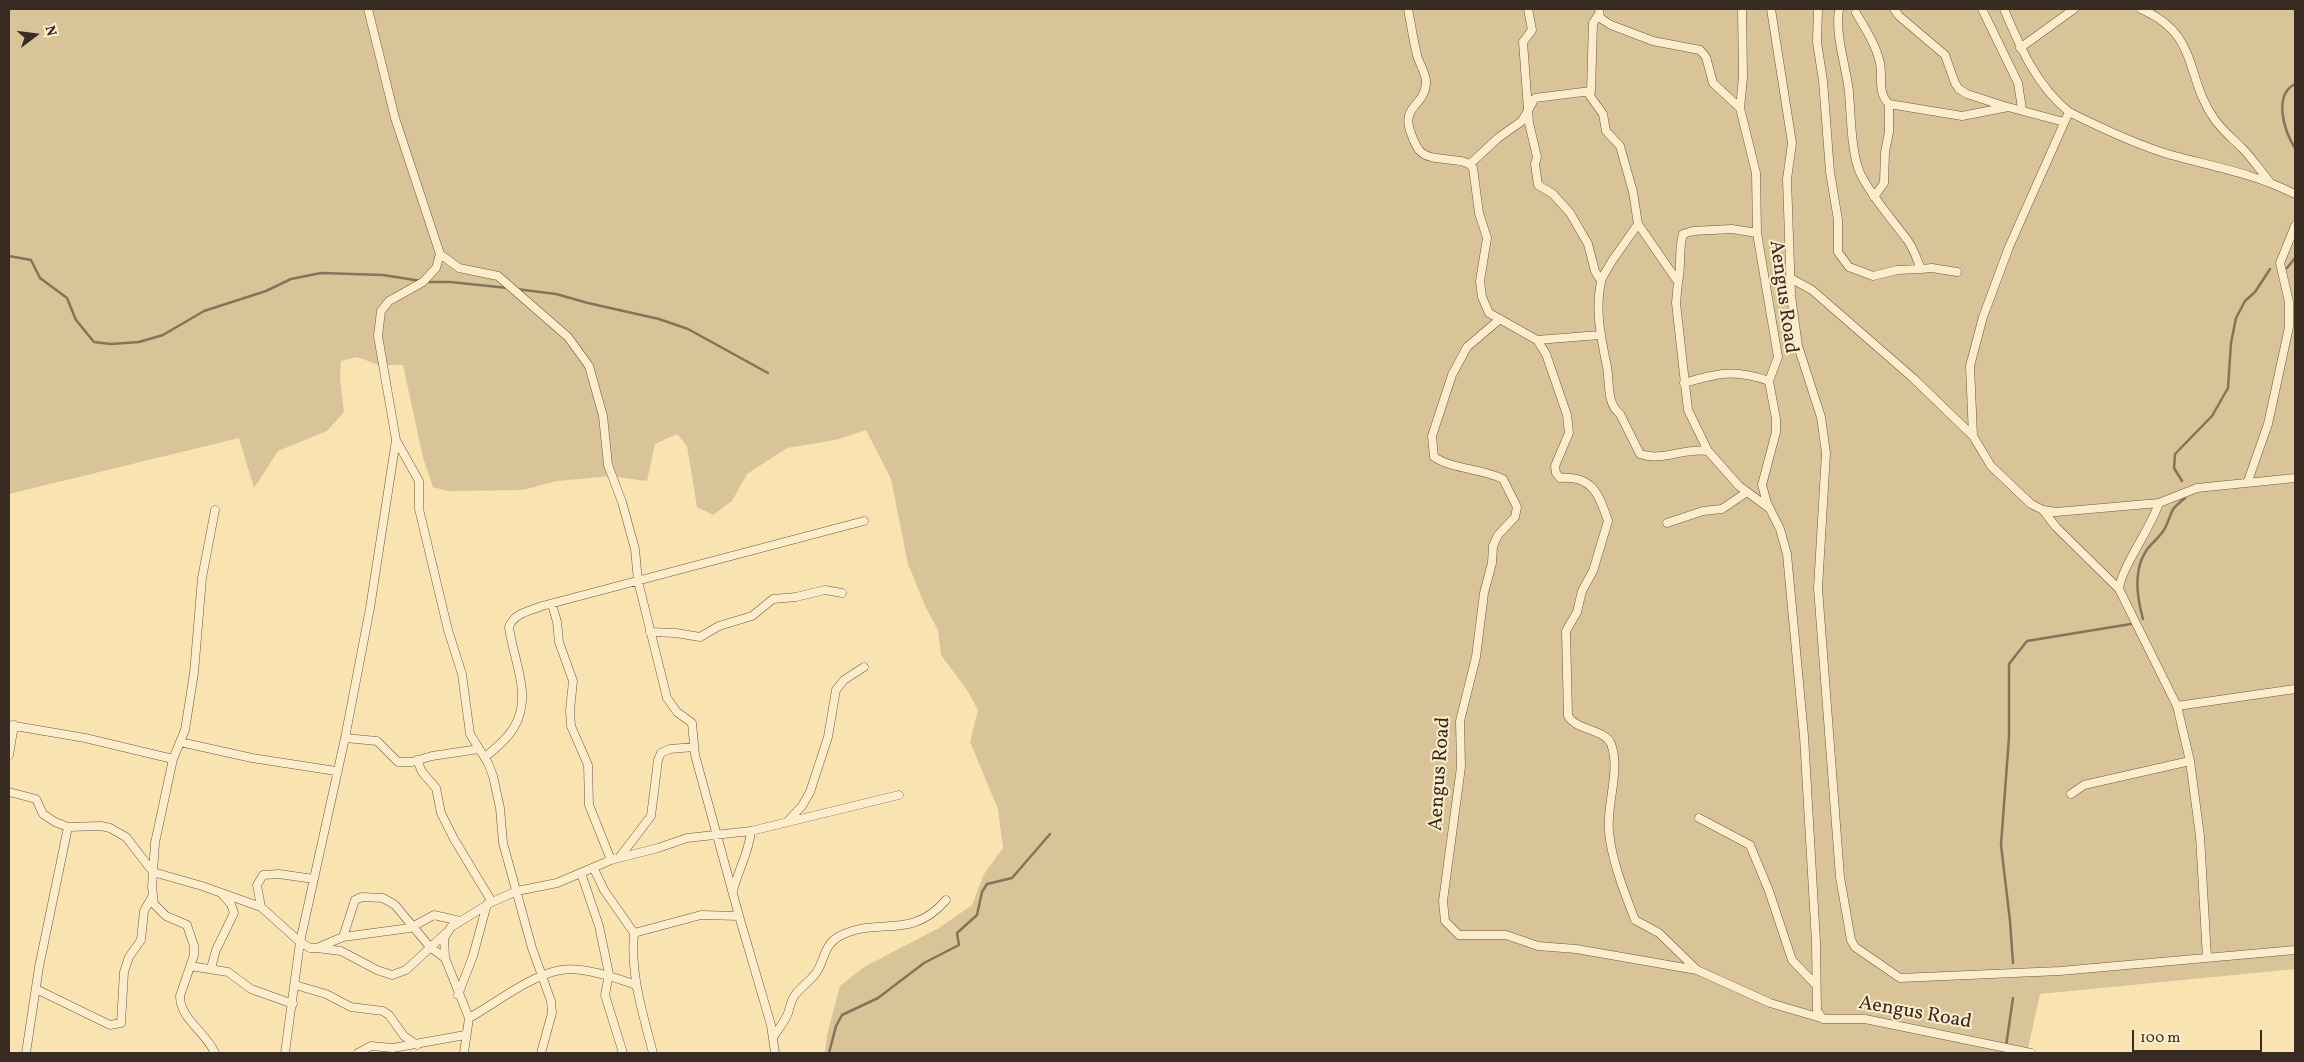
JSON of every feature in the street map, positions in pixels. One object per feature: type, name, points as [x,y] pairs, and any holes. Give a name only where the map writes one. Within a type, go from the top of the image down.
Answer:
[{"type":"street","points":[[285,1053],[300,942],[336,771],[345,738],[370,608],[396,440],[378,336],[381,312],[390,301],[423,282],[436,268],[440,254],[395,118],[368,9]]},
{"type":"street","points":[[1408,9],[1417,57],[1426,84],[1407,118],[1410,132],[1420,150],[1428,157],[1470,164]]},
{"type":"street","points":[[1528,9],[1533,24],[1530,34],[1525,37],[1523,42],[1528,109],[1536,144],[1537,157],[1535,164],[1538,185],[1553,194],[1570,213],[1588,244],[1594,271],[1599,278],[1602,278]]},
{"type":"street","points":[[1740,108],[1743,77],[1742,9]]},
{"type":"street","points":[[1771,9],[1792,143],[1787,179],[1790,278],[1798,346],[1822,417],[1826,453],[1818,588],[1840,877],[1851,940],[1854,947],[1900,978],[2060,971],[2295,950]]},
{"type":"street","points":[[1818,9],[1817,42],[1823,81],[1830,172],[1838,220],[1838,252],[1849,267],[1873,276],[1897,270],[1932,268],[1957,272]]},
{"type":"street","points":[[1839,9],[1841,52],[1848,92],[1852,134],[1860,173],[1874,197],[1909,243],[1921,269]]},
{"type":"street","points":[[1894,9],[1899,16],[1945,55],[1954,83],[1959,89],[1967,94],[2008,107],[2022,109],[2064,122]]},
{"type":"street","points":[[1982,9],[2018,84],[2022,109]]},
{"type":"street","points":[[2004,9],[2029,65],[2060,104],[2069,112],[2171,155],[2231,168],[2270,182],[2295,194]]},
{"type":"street","points":[[2020,48],[2074,9]]},
{"type":"street","points":[[2141,9],[2165,22],[2173,29],[2190,57],[2206,105],[2216,121],[2270,182]]},
{"type":"street","points":[[1599,12],[1603,21],[1653,41],[1689,46],[1700,50],[1706,57],[1713,83],[1740,108]]},
{"type":"street","points":[[1599,12],[1592,23],[1590,96],[1603,114],[1606,131],[1620,146],[1633,192],[1638,224],[1678,282]]},
{"type":"street","points":[[1856,13],[1868,32],[1880,62],[1882,98],[1889,104],[1962,116],[2008,107]]},
{"type":"street","points":[[1470,164],[1498,138],[1522,121],[1531,101],[1539,96],[1591,91]]},
{"type":"street","points":[[1874,197],[1884,183],[1885,152],[1889,132],[1889,104]]},
{"type":"street","name":"Aengus Road","points":[[1740,108],[1756,173],[1757,233],[1778,357],[1768,382],[1776,419],[1774,440],[1762,485],[1768,508],[1780,529],[1786,548],[1798,661],[1816,942],[1815,984],[1817,1011],[1823,1019]]},
{"type":"street","points":[[1973,436],[1970,366],[1982,317],[2009,247],[2069,112]]},
{"type":"street","points":[[1470,164],[1475,173],[1479,214],[1487,238],[1480,281],[1482,297],[1489,313],[1537,340],[1600,335]]},
{"type":"street","points":[[1638,224],[1602,278],[1598,306],[1600,335],[1607,368],[1608,391],[1614,410],[1620,414],[1640,454],[1663,456],[1685,450],[1708,451]]},
{"type":"street","points":[[2248,481],[2268,424],[2289,327],[2290,302],[2280,264],[2295,226]]},
{"type":"street","points":[[1757,233],[1732,229],[1693,231],[1683,234],[1680,244],[1680,272],[1676,303],[1683,348],[1684,383],[1688,410],[1708,451],[1733,480],[1768,508]]},
{"type":"street","points":[[440,254],[459,268],[498,276],[568,337],[589,366],[603,416],[608,465],[622,502],[635,549],[638,581],[667,698],[677,712],[692,723],[694,747],[716,835],[774,1036],[775,1053]]},
{"type":"street","points":[[1790,278],[1812,290],[1913,378],[1973,436],[1991,466],[2031,504],[2043,510],[2056,512],[2159,503],[2197,488],[2248,481],[2295,478]]},
{"type":"street","name":"Aengus Road","points":[[1500,320],[1467,347],[1460,358],[1439,410],[1432,436],[1434,457],[1455,465],[1482,470],[1503,479],[1517,507],[1515,517],[1498,535],[1493,546],[1492,563],[1484,593],[1476,658],[1460,721],[1461,766],[1443,901],[1445,921],[1448,926],[1459,934],[1506,936],[1538,946],[1593,952],[1696,970],[1770,1003],[1823,1019],[1865,1019],[2031,1053]]},
{"type":"street","points":[[1537,340],[1554,372],[1567,415],[1569,433],[1555,466],[1556,474],[1560,478],[1574,477],[1583,479],[1595,492],[1608,522],[1607,532],[1593,571],[1582,591],[1577,612],[1566,631],[1568,716],[1573,723],[1608,738],[1612,746],[1614,760],[1608,830],[1617,871],[1634,920],[1659,933],[1696,970]]},
{"type":"street","points":[[1684,383],[1718,373],[1750,375],[1768,382]]},
{"type":"street","points":[[396,440],[419,481],[419,509],[448,630],[462,674],[470,734],[485,757],[496,786],[500,808],[502,844],[532,948],[551,1001],[552,1013],[541,1053]]},
{"type":"street","points":[[1667,523],[1703,511],[1722,509],[1747,492]]},
{"type":"street","points":[[2119,589],[2122,578],[2153,520],[2159,503]]},
{"type":"street","points":[[36,989],[110,1025],[121,1023],[124,1016],[122,1001],[124,972],[129,957],[141,940],[144,911],[152,898],[155,843],[173,759],[185,730],[194,673],[202,578],[214,510]]},
{"type":"street","points":[[2043,510],[2056,527],[2119,589],[2177,706],[2190,761],[2202,861],[2207,958]]},
{"type":"street","points":[[485,757],[506,738],[517,721],[522,691],[519,666],[511,640],[510,626],[512,620],[519,615],[552,604],[864,521]]},
{"type":"street","points":[[650,632],[676,633],[700,637],[719,626],[758,612],[767,602],[773,599],[800,597],[825,590],[842,593]]},
{"type":"street","points":[[552,604],[557,622],[559,642],[573,681],[570,710],[571,726],[588,765],[589,805],[615,859]]},
{"type":"street","points":[[786,823],[802,806],[810,792],[828,737],[836,690],[844,680],[864,667]]},
{"type":"street","points":[[2177,706],[2295,689]]},
{"type":"street","points":[[9,755],[11,725],[85,738],[173,759]]},
{"type":"street","points":[[345,738],[377,741],[398,762],[479,749]]},
{"type":"street","points":[[180,742],[252,758],[336,771]]},
{"type":"street","points":[[615,859],[652,816],[658,760],[661,753],[670,749],[694,747]]},
{"type":"street","points":[[417,760],[422,772],[436,788],[441,813],[490,903],[458,995]]},
{"type":"street","points":[[2071,794],[2084,785],[2190,761]]},
{"type":"street","points":[[9,792],[36,799],[47,818],[68,827],[110,828],[134,846],[153,872],[220,892],[261,907],[300,942],[317,948],[341,951],[377,970],[392,975],[406,970],[460,921],[490,903],[517,891],[557,883],[615,859],[687,838],[751,831],[899,796]]},
{"type":"street","points":[[1699,818],[1750,845],[1769,891],[1792,960],[1815,984]]},
{"type":"street","points":[[26,1053],[36,989],[68,827]]},
{"type":"street","points":[[732,893],[740,867],[749,848],[751,831]]},
{"type":"street","points":[[594,869],[604,890],[634,933],[636,985],[653,1053]]},
{"type":"street","points":[[581,873],[599,926],[609,974],[604,994],[622,1053]]},
{"type":"street","points":[[261,907],[257,885],[263,874],[279,874],[314,879]]},
{"type":"street","points":[[211,968],[214,956],[234,913],[231,904],[220,892]]},
{"type":"street","points":[[343,937],[355,900],[362,897],[383,898],[395,904],[430,947],[445,958]]},
{"type":"street","points":[[152,898],[159,910],[187,925],[191,933],[194,955],[180,1002],[186,1017],[209,1040],[215,1053]]},
{"type":"street","points":[[774,1036],[787,1015],[793,996],[817,972],[824,954],[836,938],[852,931],[898,927],[922,921],[936,912],[946,900]]},
{"type":"street","points":[[317,948],[343,937],[413,927],[434,915],[460,921]]},
{"type":"street","points":[[634,933],[701,915],[739,916]]},
{"type":"street","points":[[446,933],[445,958],[458,995],[469,1018],[465,1035],[464,1053]]},
{"type":"street","points":[[190,966],[228,972],[251,989],[293,1004]]},
{"type":"street","points":[[469,1018],[542,975],[563,969],[609,974],[636,985]]},
{"type":"street","points":[[295,985],[326,994],[352,1007],[384,1012],[389,1015],[404,1036],[417,1045]]},
{"type":"street","points":[[358,1053],[371,1046],[393,1048],[465,1035]]},
{"type":"shaded area","points":[[9,9],[2295,9],[2295,969],[2040,994],[2027,1053],[825,1053],[827,1035],[840,986],[864,967],[939,928],[972,905],[984,874],[1003,848],[998,809],[970,742],[978,710],[967,690],[941,655],[938,630],[926,608],[908,564],[891,479],[866,430],[835,440],[787,448],[747,474],[732,501],[713,515],[697,507],[687,446],[677,434],[655,444],[647,481],[611,476],[557,481],[523,490],[447,491],[433,487],[423,458],[403,365],[379,365],[357,357],[341,361],[340,379],[344,412],[327,431],[278,451],[254,488],[239,438],[9,494]]},
{"type":"waterway","points":[[2295,84],[2288,89],[2282,105],[2284,123],[2295,148]]},
{"type":"waterway","points":[[9,256],[31,260],[40,278],[67,298],[76,320],[94,342],[111,344],[139,342],[163,335],[204,311],[266,291],[291,279],[321,273],[383,275],[421,281]]},
{"type":"waterway","points":[[2287,268],[2295,258]]},
{"type":"waterway","points":[[2182,481],[2174,468],[2175,454],[2212,416],[2228,388],[2231,343],[2236,318],[2245,301],[2255,292],[2270,269]]},
{"type":"waterway","points":[[426,282],[450,282],[508,288]]},
{"type":"waterway","points":[[516,289],[556,294],[659,319],[688,329],[768,373]]},
{"type":"waterway","points":[[2143,619],[2137,585],[2139,567],[2148,548],[2164,530],[2172,511],[2185,498]]},
{"type":"waterway","points":[[2013,963],[2001,845],[2009,737],[2009,664],[2027,641],[2131,624]]},
{"type":"waterway","points":[[829,1053],[836,1026],[842,1015],[878,998],[924,963],[959,945],[957,933],[977,915],[982,892],[987,884],[1012,878],[1050,834]]},
{"type":"waterway","points":[[2005,1053],[2013,998]]}]
